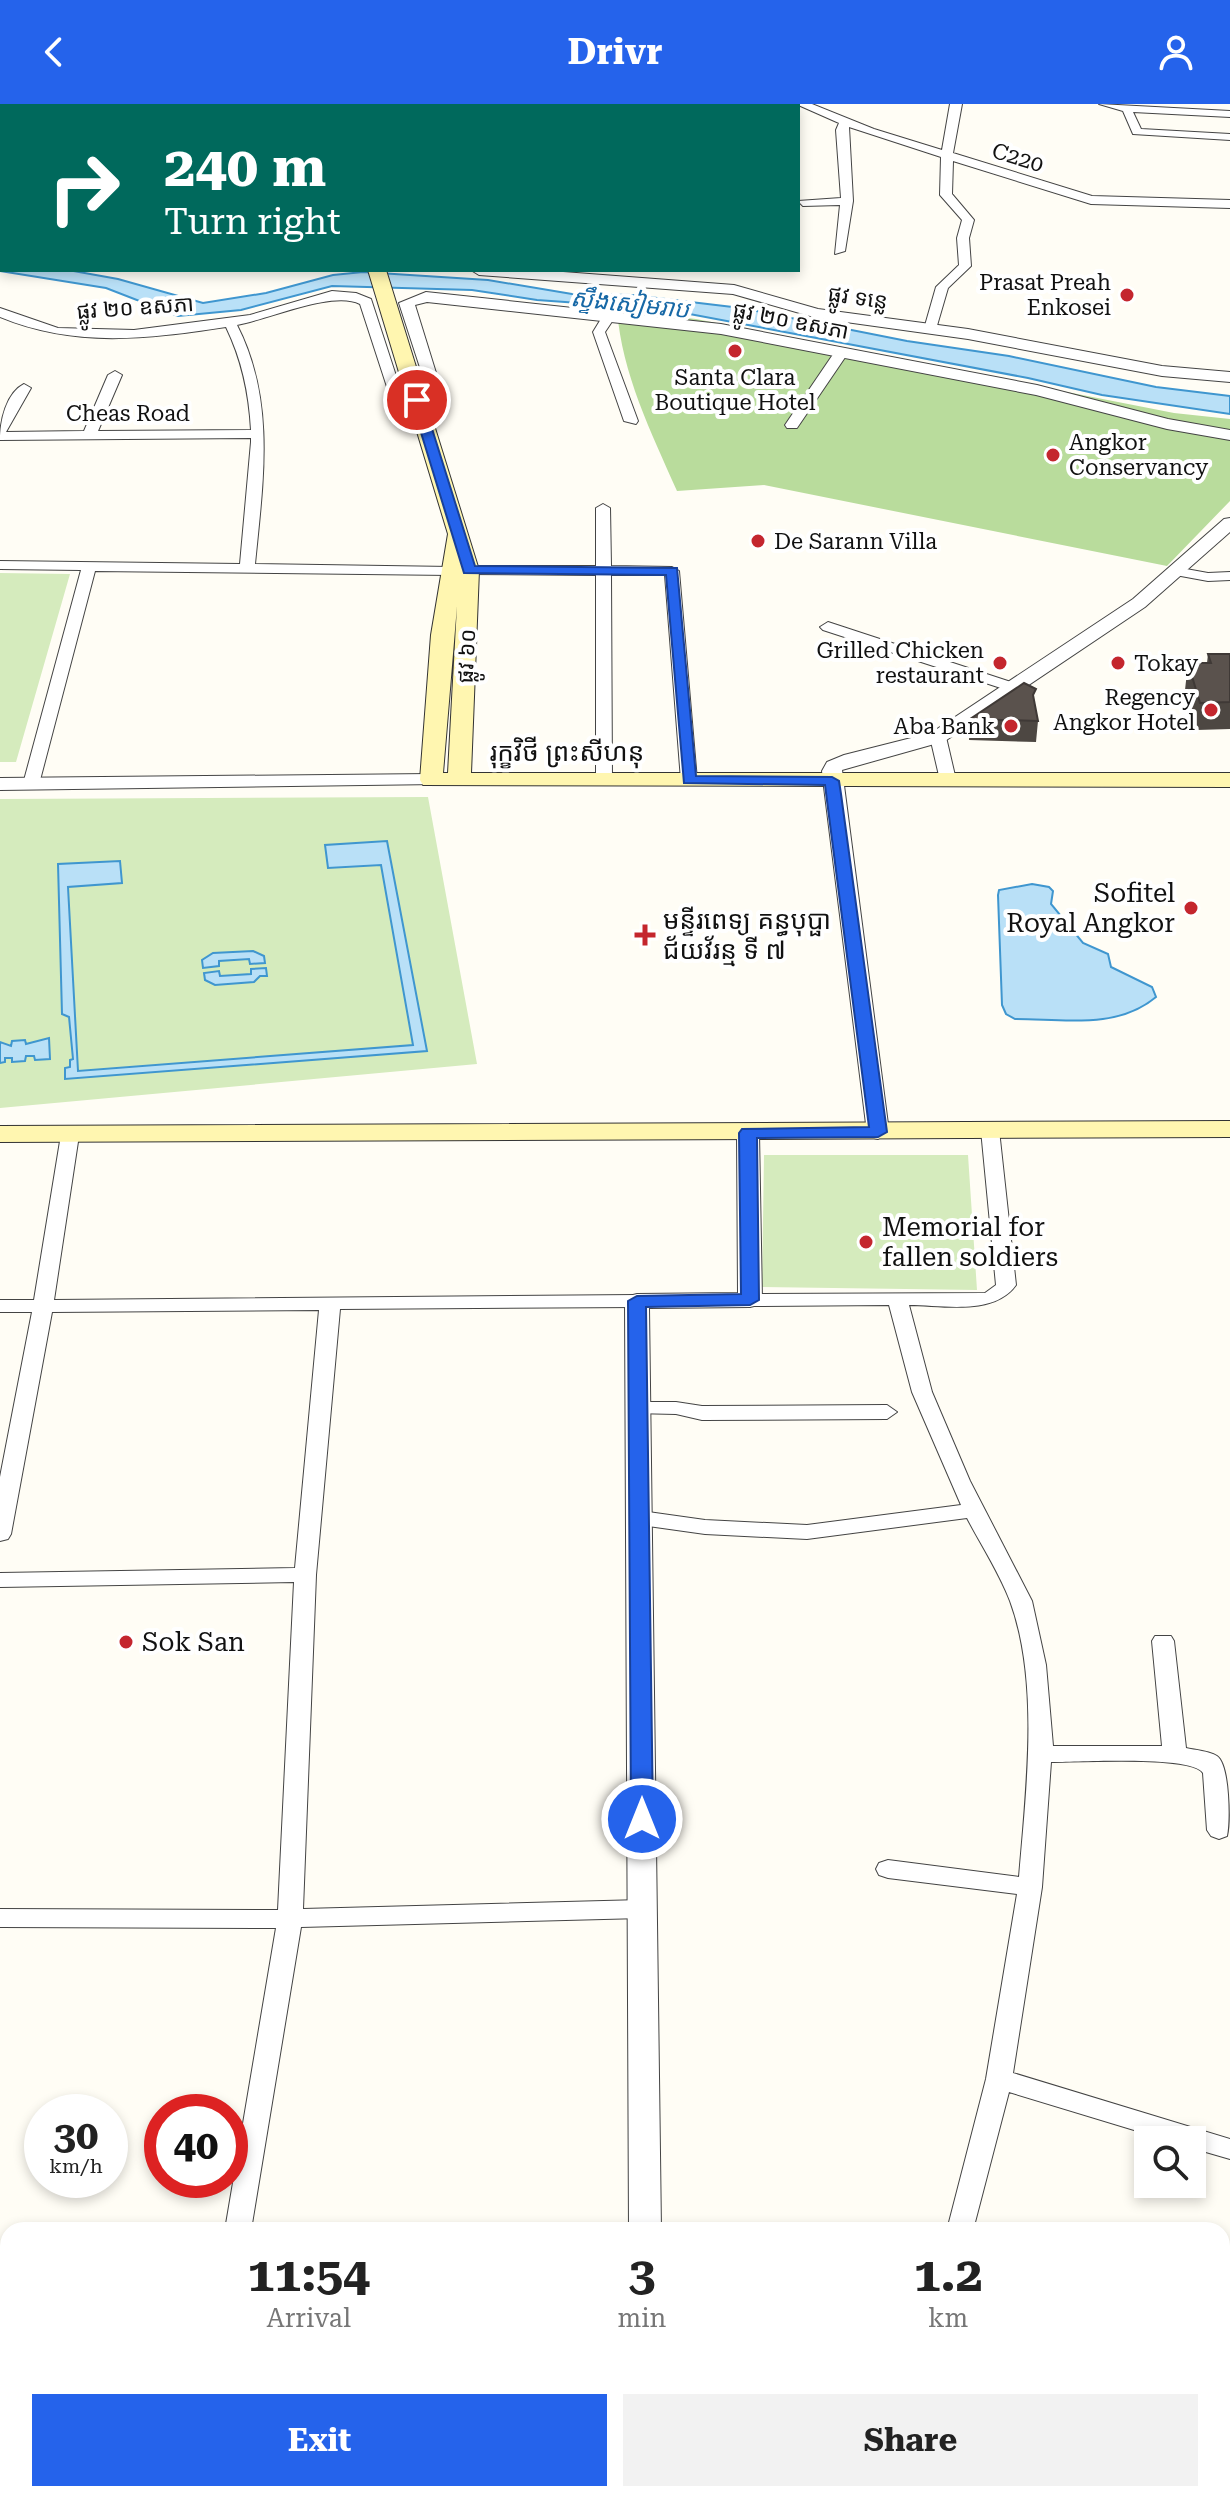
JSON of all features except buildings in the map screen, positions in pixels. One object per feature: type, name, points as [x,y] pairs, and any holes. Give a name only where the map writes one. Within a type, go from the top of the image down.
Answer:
[{"type":"main road","name":"ផ្លូវ ៦០","points":[[378,272],[457,535],[460,570],[459,779]]},
{"type":"main road","name":"ផ្លូវ ៦០","points":[[431,780],[442,635],[460,570]]},
{"type":"main road","name":"រុក្ខវិថី ព្រះសីហនុ","points":[[431,780],[1230,780]]},
{"type":"main road","points":[[0,1134],[1230,1129]]},
{"type":"street","name":"C220","points":[[802,104],[947,156],[1091,200],[1230,203]]},
{"type":"street","points":[[930,329],[942,287],[965,266],[963,238],[968,220],[946,195],[947,156],[956,104]]},
{"type":"street","points":[[1105,104],[1230,114]]},
{"type":"street","points":[[1128,112],[1137,132],[1230,137]]},
{"type":"street","points":[[839,251],[847,201],[842,130],[845,121]]},
{"type":"street","points":[[803,202],[847,201]]},
{"type":"street","name":"ផ្លូវ ទន្លេ","points":[[504,272],[734,290],[817,313],[1062,350],[1162,371],[1230,377]]},
{"type":"street","name":"ផ្លូវ ២០ ឧសភា","points":[[0,312],[54,331],[89,334],[229,321],[274,313],[330,296],[361,298],[366,302],[393,387],[401,392],[415,393],[433,389],[433,383],[407,303],[416,298],[435,297],[721,329],[1037,390],[1167,424],[1230,435]]},
{"type":"street","points":[[609,317],[599,332],[631,421]]},
{"type":"street","points":[[229,321],[248,357],[257,434],[247,569]]},
{"type":"street","points":[[6,329],[24,322]]},
{"type":"street","points":[[792,425],[841,353]]},
{"type":"street","points":[[89,436],[115,375]]},
{"type":"street","name":"Cheas Road","points":[[24,388],[0,433],[89,436],[257,434]]},
{"type":"street","points":[[603,508],[604,780]]},
{"type":"street","points":[[878,1132],[832,781],[834,766],[938,737],[1139,603],[1230,523]]},
{"type":"street","points":[[0,565],[672,571],[689,780]]},
{"type":"street","points":[[31,784],[89,567]]},
{"type":"street","points":[[1175,571],[1208,577],[1230,576]]},
{"type":"street","points":[[828,627],[1012,687]]},
{"type":"street","points":[[938,737],[948,780]]},
{"type":"street","name":"រុក្ខវិថី ព្រះសីហនុ","points":[[0,784],[431,780]]},
{"type":"street","points":[[0,1306],[989,1299],[1006,1285],[990,1130]]},
{"type":"street","points":[[748,1133],[750,1300]]},
{"type":"street","points":[[0,1534],[43,1305],[70,1135]]},
{"type":"street","points":[[897,1299],[922,1392],[959,1481],[1021,1601],[1035,1665],[1041,1754],[1030,1887],[999,2079],[962,2222]]},
{"type":"street","points":[[637,1301],[645,2222]]},
{"type":"street","points":[[239,2222],[290,1919],[305,1575],[330,1304]]},
{"type":"street","points":[[640,1408],[676,1408],[702,1413],[887,1412]]},
{"type":"street","points":[[641,1518],[705,1527],[807,1532],[975,1510]]},
{"type":"street","points":[[0,1580],[305,1575]]},
{"type":"street","points":[[1163,1641],[1175,1756]]},
{"type":"street","points":[[1041,1754],[1175,1756],[1205,1760],[1213,1766],[1219,1830]]},
{"type":"street","points":[[888,1869],[1030,1887]]},
{"type":"street","points":[[0,1918],[520,1916],[642,1909]]},
{"type":"street","points":[[999,2079],[1230,2149]]},
{"type":"green space","points":[[617,310],[696,319],[1174,413],[1230,419],[1230,501],[1167,566],[764,485],[677,491],[631,380]]},
{"type":"green space","points":[[0,573],[70,574],[16,762],[0,762]]},
{"type":"green space","points":[[428,797],[477,1064],[0,1108],[0,799]]},
{"type":"green space","points":[[764,1155],[968,1155],[977,1290],[762,1287]]},
{"type":"water","name":"ស្ទឹងសៀមរាប","points":[[6,272],[79,272],[118,279],[203,303],[266,293],[333,275],[363,272],[488,280],[572,294],[632,295],[741,308],[907,341],[1009,356],[1156,387],[1230,396],[1230,414],[1102,395],[1028,378],[663,309],[537,300],[472,290],[332,286],[241,310],[178,316],[106,288]]},
{"type":"water","points":[[387,841],[427,1051],[65,1079],[65,1068],[70,1067],[70,1060],[73,1059],[69,1017],[62,1014],[58,864],[120,861],[122,883],[68,887],[78,1071],[413,1045],[381,865],[328,868],[325,845]]},
{"type":"water","points":[[1032,884],[1049,887],[1053,891],[1051,904],[1083,943],[1108,954],[1111,967],[1152,987],[1156,997],[1141,1007],[1107,1018],[1070,1021],[1015,1019],[1006,1014],[1002,1005],[999,890]]},
{"type":"water","points":[[253,951],[264,956],[265,963],[250,964],[249,959],[219,961],[219,966],[203,968],[202,960],[213,953]]},
{"type":"water","points":[[266,968],[267,976],[260,976],[254,982],[215,985],[205,980],[204,973],[219,971],[220,976],[251,974],[251,969]]},
{"type":"water","points":[[49,1038],[50,1059],[35,1060],[34,1056],[26,1056],[25,1061],[12,1062],[12,1058],[5,1058],[5,1062],[0,1063],[0,1042],[11,1046],[12,1041],[25,1040],[26,1044]]},
{"type":"place","name":"Prasat Preah Enkosei","points":[[1127,295]]},
{"type":"place","name":"Santa Clara Boutique Hotel","points":[[735,351]]},
{"type":"place","name":"Angkor Conservancy","points":[[1053,455]]},
{"type":"place","name":"De Sarann Villa","points":[[758,541]]},
{"type":"place","name":"Grilled Chicken restaurant","points":[[1000,663]]},
{"type":"place","name":"Tokay","points":[[1118,663]]},
{"type":"place","name":"Regency Angkor Hotel","points":[[1211,710]]},
{"type":"place","name":"Aba Bank","points":[[1011,726]]},
{"type":"place","name":"Sofitel Royal Angkor","points":[[1191,908]]},
{"type":"place","name":"មន្ទីរពេទ្យ គន្ធបុប្ផា ជ័យវ័រន្ម ទី ៧","points":[[645,935]]},
{"type":"place","name":"Memorial for fallen soldiers","points":[[866,1242]]},
{"type":"place","name":"Sok San","points":[[126,1642]]},
{"type":"route","points":[[417,400],[469,570],[672,571],[689,780],[832,781],[878,1132],[748,1133],[750,1300],[637,1301],[642,1819]]}]
